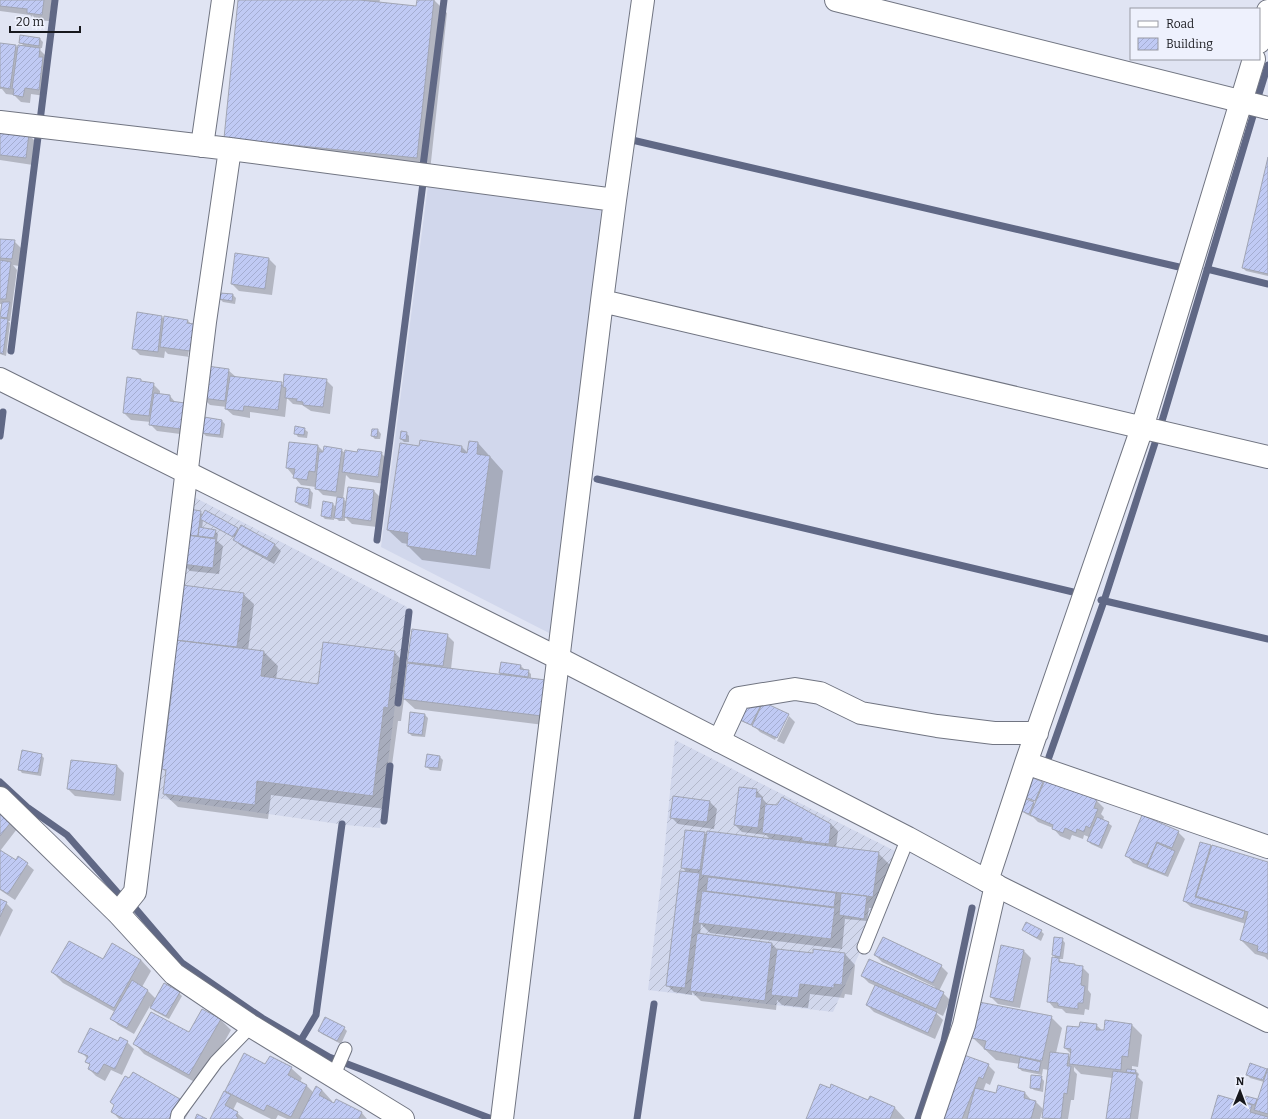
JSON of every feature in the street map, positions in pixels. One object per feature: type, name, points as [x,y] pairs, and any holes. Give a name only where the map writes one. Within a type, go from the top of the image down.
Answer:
[{"type":"street","points":[[202,146],[223,0]]},
{"type":"street","points":[[502,1117],[602,301],[643,0]]},
{"type":"street","points":[[836,0],[1268,108]]},
{"type":"street","points":[[1260,39],[1268,11]]},
{"type":"street","points":[[932,1119],[964,1025],[992,883],[1026,763],[1142,428],[1254,60]]},
{"type":"street","points":[[0,122],[230,149],[615,200]]},
{"type":"street","points":[[125,904],[135,892],[205,322],[230,149]]},
{"type":"street","points":[[602,301],[1268,457]]},
{"type":"street","points":[[0,379],[558,658],[908,838],[992,883],[1268,1021]]},
{"type":"street","points":[[718,741],[739,698],[795,689],[820,693],[861,713],[937,726],[994,733],[1037,733]]},
{"type":"street","points":[[1026,763],[1268,847]]},
{"type":"street","points":[[0,798],[125,904],[174,974],[251,1026],[336,1072],[403,1119]]},
{"type":"lane","points":[[864,947],[908,838]]},
{"type":"lane","points":[[177,1119],[178,1114],[216,1062],[251,1026]]},
{"type":"lane","points":[[336,1072],[345,1049]]},
{"type":"shaded area","points":[[428,185],[606,207],[553,635],[381,547]]},
{"type":"shaded area","points":[[190,495],[407,607],[380,828],[346,825],[149,797]]},
{"type":"shaded area","points":[[675,740],[895,851],[861,935],[860,952],[833,1012],[648,990],[663,865]]},
{"type":"building","points":[[0,0],[44,0],[42,15],[27,13],[27,9],[0,6]]},
{"type":"building","points":[[238,0],[360,0],[416,6],[417,0],[434,0],[417,158],[224,138]]},
{"type":"building","points":[[20,35],[40,38],[39,46],[19,43]]},
{"type":"building","points":[[0,43],[16,45],[10,89],[0,87]]},
{"type":"building","points":[[18,45],[40,48],[39,57],[43,57],[39,90],[25,88],[23,97],[13,95],[14,89],[12,89]]},
{"type":"building","points":[[0,130],[29,134],[26,158],[0,155]]},
{"type":"building","points":[[1268,157],[1268,274],[1242,268]]},
{"type":"building","points":[[0,239],[15,240],[12,259],[0,258]]},
{"type":"building","points":[[235,253],[269,258],[265,289],[231,284]]},
{"type":"building","points":[[0,260],[11,262],[6,299],[0,299]]},
{"type":"building","points":[[220,293],[233,294],[232,301],[219,299]]},
{"type":"building","points":[[2,302],[10,302],[7,318],[0,317]]},
{"type":"building","points":[[137,312],[162,316],[158,352],[132,349]]},
{"type":"building","points":[[164,316],[188,320],[187,323],[194,324],[190,351],[160,347]]},
{"type":"building","points":[[0,318],[8,319],[3,354],[0,353]]},
{"type":"building","points":[[207,366],[229,369],[225,401],[202,398]]},
{"type":"building","points":[[284,374],[327,379],[323,407],[303,405],[303,402],[296,401],[297,399],[285,398],[286,388],[283,387]]},
{"type":"building","points":[[230,376],[282,382],[278,410],[244,406],[243,411],[225,409]]},
{"type":"building","points":[[127,377],[154,383],[149,416],[123,413]]},
{"type":"building","points":[[154,393],[170,395],[170,401],[185,403],[181,429],[149,425]]},
{"type":"building","points":[[204,417],[222,420],[220,435],[202,433]]},
{"type":"building","points":[[295,426],[305,428],[304,435],[294,434]]},
{"type":"building","points":[[372,429],[378,429],[377,437],[371,436]]},
{"type":"building","points":[[401,431],[407,432],[406,440],[400,439]]},
{"type":"building","points":[[420,440],[462,446],[461,452],[467,453],[469,441],[478,442],[477,454],[490,456],[476,556],[407,546],[408,533],[387,530],[400,443],[419,446]]},
{"type":"building","points":[[289,442],[318,445],[315,472],[309,471],[307,480],[293,478],[295,469],[286,468]]},
{"type":"building","points":[[324,446],[342,449],[336,492],[315,489],[319,452],[323,452]]},
{"type":"building","points":[[358,449],[382,452],[378,477],[342,472],[345,450],[357,452]]},
{"type":"building","points":[[297,487],[310,489],[308,506],[295,502]]},
{"type":"building","points":[[348,487],[374,490],[371,521],[344,517]]},
{"type":"building","points":[[337,497],[344,498],[342,519],[334,518]]},
{"type":"building","points":[[323,501],[333,503],[331,518],[321,516]]},
{"type":"building","points":[[189,509],[201,511],[198,536],[186,535]]},
{"type":"building","points":[[205,510],[238,528],[233,537],[200,519]]},
{"type":"building","points":[[241,525],[275,544],[267,558],[233,540]]},
{"type":"building","points":[[199,527],[216,530],[214,538],[198,536]]},
{"type":"building","points":[[186,535],[216,539],[213,568],[182,564]]},
{"type":"building","points":[[182,585],[244,593],[237,647],[175,640]]},
{"type":"building","points":[[412,629],[448,634],[443,666],[407,662]]},
{"type":"building","points":[[175,640],[264,651],[261,676],[318,684],[323,642],[395,651],[388,708],[384,707],[373,796],[257,781],[255,805],[163,794],[166,770],[162,769],[173,681],[170,681]]},
{"type":"building","points":[[501,662],[521,665],[520,669],[529,670],[528,677],[499,673]]},
{"type":"building","points":[[407,663],[546,680],[542,716],[403,699]]},
{"type":"building","points":[[763,702],[789,714],[777,738],[752,726]]},
{"type":"building","points":[[762,703],[751,725],[738,719],[745,704]]},
{"type":"building","points":[[410,712],[425,714],[422,735],[408,733]]},
{"type":"building","points":[[22,750],[42,754],[38,773],[18,770]]},
{"type":"building","points":[[427,754],[440,756],[438,768],[425,767]]},
{"type":"building","points":[[71,760],[117,765],[114,795],[67,789]]},
{"type":"building","points":[[1047,775],[1073,790],[1097,800],[1094,808],[1098,809],[1090,828],[1086,826],[1084,832],[1077,829],[1076,833],[1065,828],[1063,833],[1052,829],[1053,825],[1030,815]]},
{"type":"building","points":[[1033,778],[1043,782],[1035,801],[1025,797]]},
{"type":"building","points":[[739,787],[757,789],[756,797],[762,797],[758,828],[734,825]]},
{"type":"building","points":[[673,796],[710,801],[707,822],[670,818]]},
{"type":"building","points":[[782,797],[831,824],[829,844],[802,841],[802,838],[762,833],[765,804],[777,805]]},
{"type":"building","points":[[1026,799],[1034,802],[1029,814],[1021,811]]},
{"type":"building","points":[[0,813],[11,822],[0,836]]},
{"type":"building","points":[[1142,815],[1179,831],[1172,848],[1157,842],[1147,865],[1125,856]]},
{"type":"building","points":[[1097,817],[1109,822],[1099,846],[1087,841]]},
{"type":"building","points":[[685,830],[705,832],[700,870],[681,868]]},
{"type":"building","points":[[707,831],[879,852],[873,897],[701,875]]},
{"type":"building","points":[[1200,842],[1211,845],[1195,897],[1245,911],[1243,919],[1183,901]]},
{"type":"building","points":[[1157,843],[1175,851],[1165,874],[1147,867]]},
{"type":"building","points":[[1212,845],[1268,862],[1268,954],[1257,951],[1258,946],[1240,940],[1248,912],[1196,896]]},
{"type":"building","points":[[0,850],[16,860],[18,856],[28,863],[8,894],[0,889]]},
{"type":"building","points":[[680,871],[700,873],[685,988],[666,986]]},
{"type":"building","points":[[708,877],[836,893],[834,907],[706,891]]},
{"type":"building","points":[[702,891],[835,908],[831,939],[698,923]]},
{"type":"building","points":[[841,893],[867,896],[864,919],[839,915]]},
{"type":"building","points":[[0,899],[7,902],[0,917]]},
{"type":"building","points":[[1026,922],[1042,930],[1037,938],[1022,930]]},
{"type":"building","points":[[697,933],[772,943],[765,1001],[690,991]]},
{"type":"building","points":[[883,937],[942,965],[933,983],[874,955]]},
{"type":"building","points":[[1054,937],[1063,938],[1060,957],[1052,955]]},
{"type":"building","points":[[69,941],[103,959],[112,943],[141,960],[114,1008],[51,972]]},
{"type":"building","points":[[1001,945],[1024,950],[1013,1002],[990,997]]},
{"type":"building","points":[[777,949],[813,953],[813,949],[845,953],[842,985],[834,984],[834,988],[800,984],[798,998],[771,995]]},
{"type":"building","points":[[1052,957],[1059,958],[1059,962],[1083,966],[1081,985],[1085,986],[1083,1003],[1078,1003],[1078,1009],[1058,1006],[1058,1003],[1047,1002]]},
{"type":"building","points":[[869,959],[944,992],[936,1009],[861,976]]},
{"type":"building","points":[[132,980],[148,990],[127,1028],[110,1019]]},
{"type":"building","points":[[164,983],[180,992],[166,1016],[150,1008]]},
{"type":"building","points":[[875,985],[937,1012],[928,1033],[866,1005]]},
{"type":"building","points":[[979,1002],[1052,1016],[1042,1061],[984,1049],[986,1041],[972,1038]]},
{"type":"building","points":[[202,1009],[221,1019],[189,1075],[133,1044],[151,1012],[189,1032]]},
{"type":"building","points":[[325,1017],[345,1027],[337,1041],[318,1031]]},
{"type":"building","points":[[1105,1020],[1132,1024],[1128,1057],[1122,1056],[1121,1070],[1069,1064],[1071,1049],[1064,1048],[1067,1026],[1079,1027],[1080,1022],[1097,1024],[1096,1030],[1104,1030]]},
{"type":"building","points":[[90,1028],[118,1041],[120,1037],[128,1041],[115,1069],[104,1064],[98,1074],[88,1069],[90,1064],[85,1062],[88,1056],[78,1052]]},
{"type":"building","points":[[1050,1052],[1069,1054],[1067,1066],[1071,1066],[1067,1094],[1064,1093],[1061,1119],[1042,1118]]},
{"type":"building","points":[[244,1053],[265,1064],[270,1056],[292,1067],[288,1075],[307,1085],[291,1117],[267,1105],[264,1111],[225,1091]]},
{"type":"building","points":[[964,1055],[989,1064],[983,1079],[979,1077],[962,1119],[940,1119]]},
{"type":"building","points":[[1020,1057],[1041,1062],[1039,1072],[1018,1068]]},
{"type":"building","points":[[1250,1063],[1267,1069],[1263,1080],[1246,1075]]},
{"type":"building","points":[[1268,1068],[1268,1114],[1254,1110]]},
{"type":"building","points":[[1127,1069],[1136,1070],[1135,1073],[1126,1072]]},
{"type":"building","points":[[1113,1071],[1137,1074],[1130,1119],[1106,1119]]},
{"type":"building","points":[[133,1072],[180,1099],[169,1119],[124,1119],[111,1112],[114,1105],[110,1102],[125,1076],[129,1078]]},
{"type":"building","points":[[1031,1075],[1042,1076],[1040,1089],[1030,1088]]},
{"type":"building","points":[[820,1084],[830,1088],[831,1084],[868,1100],[870,1096],[895,1107],[890,1119],[806,1119]]},
{"type":"building","points":[[998,1085],[1025,1092],[1024,1098],[1036,1101],[1031,1119],[967,1119],[975,1088],[996,1093]]},
{"type":"building","points":[[316,1086],[322,1090],[319,1095],[334,1103],[336,1099],[362,1112],[359,1119],[299,1119]]},
{"type":"building","points":[[224,1091],[231,1095],[225,1105],[238,1112],[236,1116],[238,1117],[237,1119],[210,1119]]},
{"type":"building","points":[[1218,1095],[1252,1105],[1250,1112],[1268,1117],[1268,1119],[1211,1119]]},
{"type":"building","points":[[1246,1096],[1257,1099],[1255,1105],[1244,1102]]},
{"type":"building","points":[[197,1114],[207,1119],[195,1119]]},
{"type":"waterway","points":[[40,121],[55,0]]},
{"type":"waterway","points":[[423,166],[444,0]]},
{"type":"waterway","points":[[1259,94],[1268,65]]},
{"type":"waterway","points":[[1162,421],[1253,116]]},
{"type":"waterway","points":[[11,351],[38,137]]},
{"type":"waterway","points":[[632,140],[1179,267]]},
{"type":"waterway","points":[[377,540],[423,183]]},
{"type":"waterway","points":[[1207,269],[1268,284]]},
{"type":"waterway","points":[[0,436],[3,412]]},
{"type":"waterway","points":[[1049,757],[1104,601],[1155,443]]},
{"type":"waterway","points":[[597,479],[1073,592]]},
{"type":"waterway","points":[[1101,600],[1268,639]]},
{"type":"waterway","points":[[398,703],[409,612]]},
{"type":"waterway","points":[[384,821],[390,766]]},
{"type":"waterway","points":[[0,782],[27,807],[67,835],[117,892],[135,908],[182,963],[262,1018],[329,1057],[492,1119]]},
{"type":"waterway","points":[[301,1040],[316,1015],[342,824]]},
{"type":"waterway","points":[[918,1119],[944,1041],[972,908]]},
{"type":"waterway","points":[[637,1119],[654,1004]]}]
